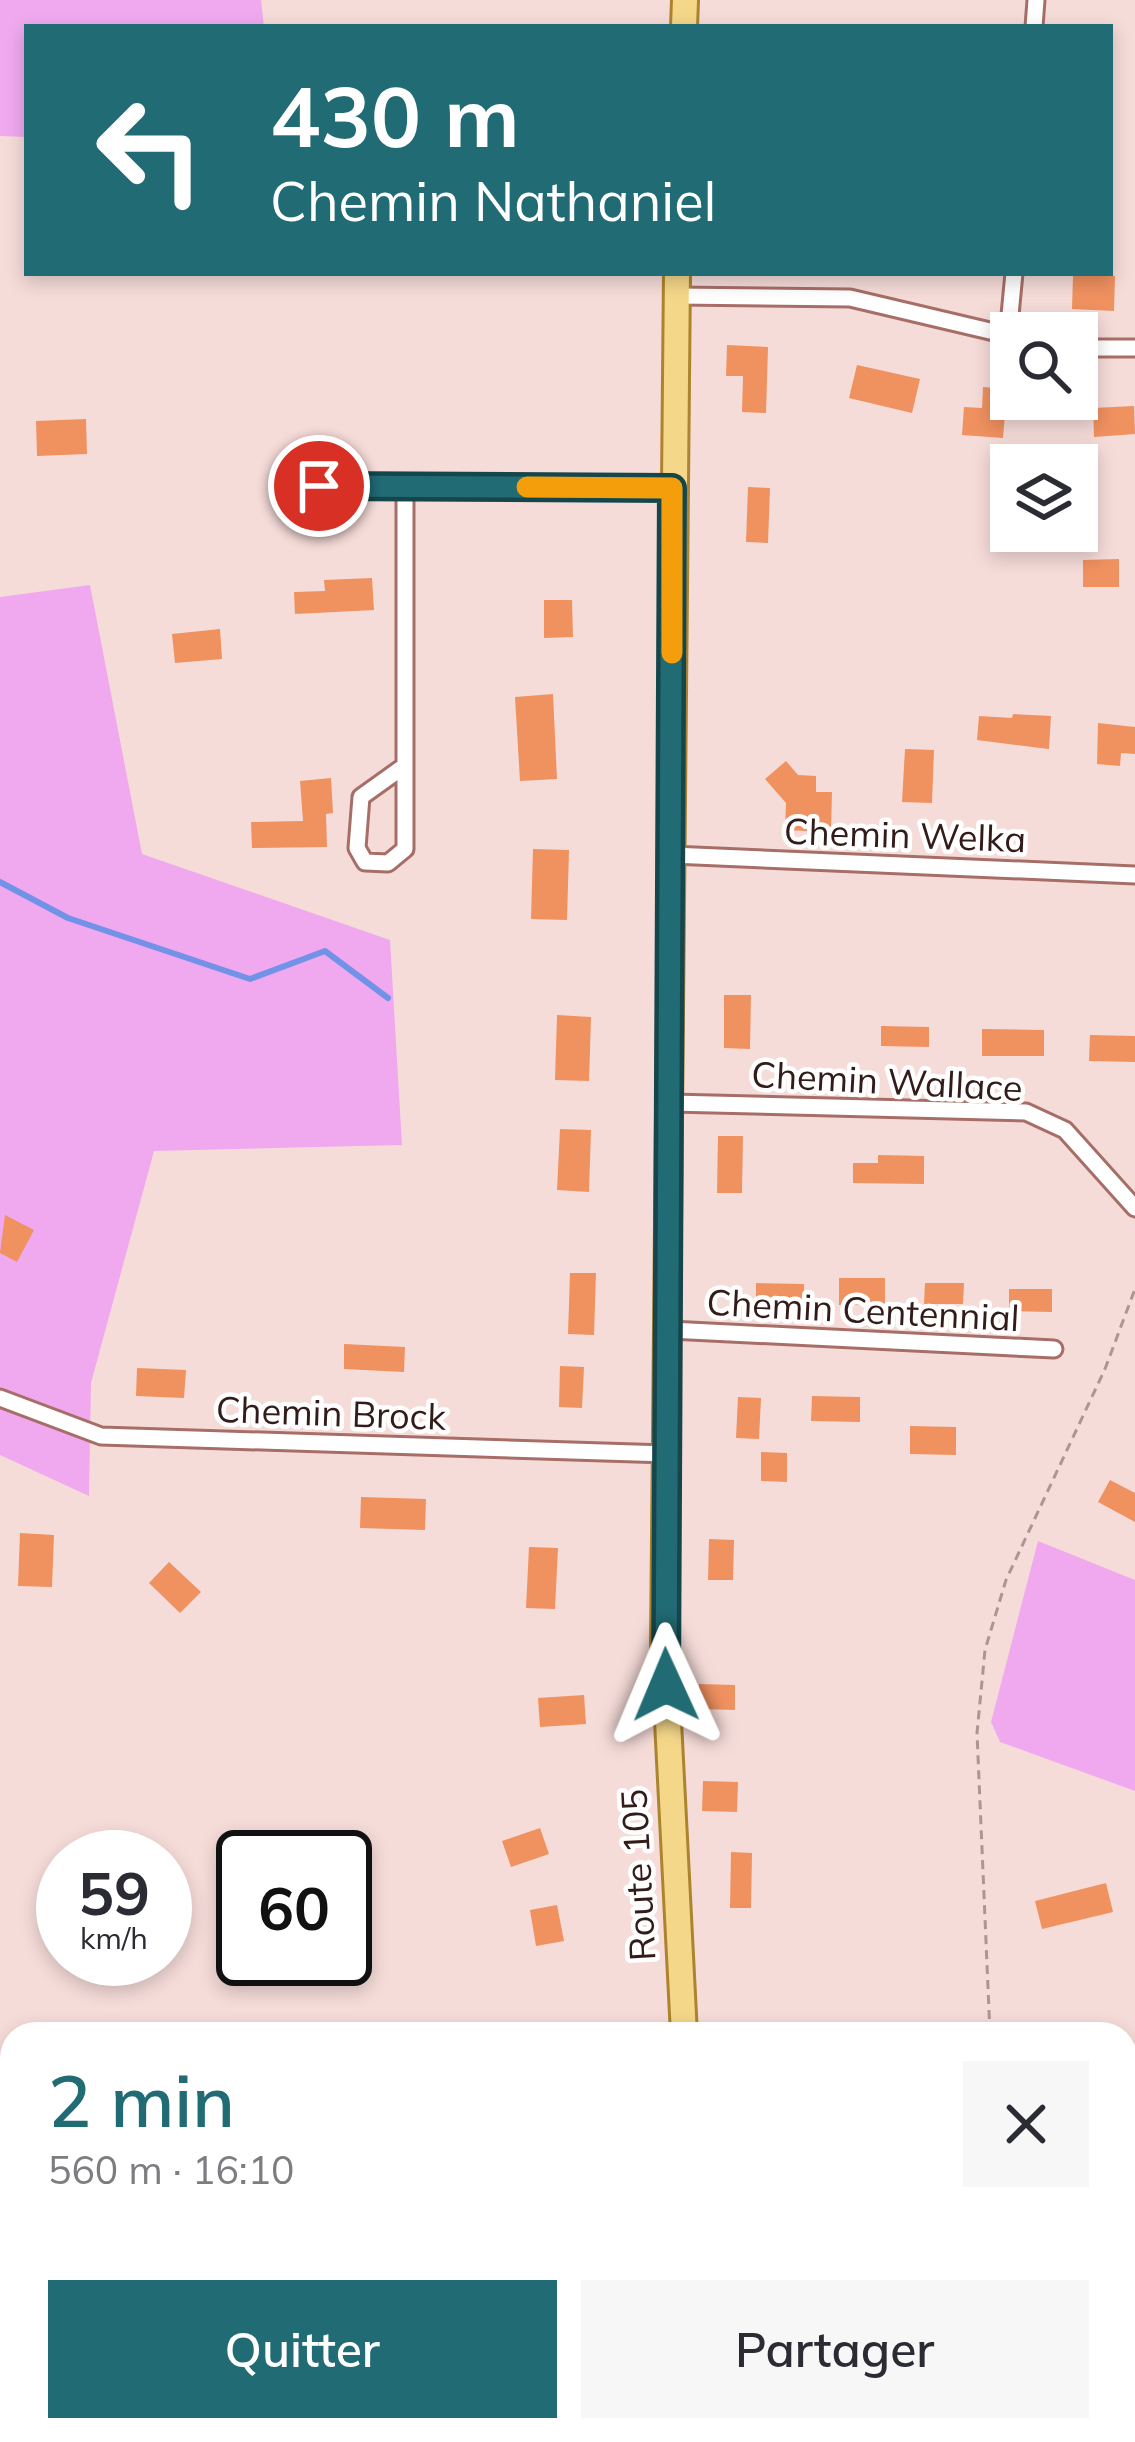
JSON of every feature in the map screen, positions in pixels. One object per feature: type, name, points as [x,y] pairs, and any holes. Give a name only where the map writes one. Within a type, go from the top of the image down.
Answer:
[{"type":"main road","name":"Route 105","points":[[677,285],[664,1643],[683,2022]]},
{"type":"street","points":[[1011,312],[1013,276]]},
{"type":"street","points":[[677,285],[850,298],[990,331]]},
{"type":"street","points":[[1098,348],[1135,348]]},
{"type":"street","points":[[299,494],[319,486],[672,488]]},
{"type":"street","points":[[403,767],[361,797],[357,848],[365,862],[388,863],[405,849],[405,486]]},
{"type":"street","name":"Chemin Welka","points":[[672,855],[1135,875]]},
{"type":"street","name":"Chemin Wallace","points":[[670,1103],[1026,1112],[1066,1130],[1135,1208]]},
{"type":"street","name":"Chemin Centennial","points":[[670,1330],[1054,1349]]},
{"type":"street","name":"Chemin Brock","points":[[0,1398],[101,1436],[667,1454]]},
{"type":"path","points":[[989,2022],[976,1733],[985,1650],[1006,1580],[1105,1369],[1135,1289]]},
{"type":"shaded area","points":[[0,0],[261,0],[264,24],[24,24],[24,137],[0,136]]},
{"type":"shaded area","points":[[90,585],[142,854],[390,940],[402,1145],[154,1151],[91,1383],[89,1496],[0,1455],[0,597]]},
{"type":"shaded area","points":[[1038,1541],[1135,1580],[1135,1791],[1000,1742],[991,1722]]},
{"type":"building","points":[[1073,276],[1115,276],[1114,311],[1072,309]]},
{"type":"building","points":[[727,345],[768,347],[766,413],[742,412],[743,376],[726,376]]},
{"type":"building","points":[[857,365],[920,379],[912,413],[849,398]]},
{"type":"building","points":[[983,387],[990,388],[990,420],[1004,420],[1003,438],[962,435],[964,407],[982,408]]},
{"type":"building","points":[[1134,406],[1135,434],[1094,437],[1098,408]]},
{"type":"building","points":[[86,419],[87,454],[37,456],[36,421]]},
{"type":"building","points":[[748,487],[770,488],[768,543],[746,542]]},
{"type":"building","points":[[1119,559],[1119,587],[1083,587],[1083,560]]},
{"type":"building","points":[[372,578],[374,610],[295,614],[294,592],[325,591],[324,580]]},
{"type":"building","points":[[544,600],[572,600],[573,637],[544,638]]},
{"type":"building","points":[[220,629],[222,659],[175,663],[172,634]]},
{"type":"building","points":[[553,694],[557,779],[520,781],[515,697]]},
{"type":"building","points":[[1013,714],[1051,716],[1049,749],[977,740],[979,716],[1012,718]]},
{"type":"building","points":[[1098,723],[1135,727],[1135,754],[1121,753],[1120,766],[1097,764]]},
{"type":"building","points":[[905,749],[934,750],[932,803],[902,802]]},
{"type":"building","points":[[786,761],[798,775],[816,776],[816,792],[832,792],[831,832],[785,830],[786,803],[765,779]]},
{"type":"building","points":[[331,778],[333,813],[326,814],[327,847],[252,848],[251,822],[303,821],[300,781]]},
{"type":"building","points":[[533,849],[569,850],[567,920],[531,919]]},
{"type":"building","points":[[724,995],[751,995],[750,1049],[724,1048]]},
{"type":"building","points":[[557,1015],[591,1017],[589,1081],[555,1080]]},
{"type":"building","points":[[881,1026],[929,1027],[929,1047],[881,1046]]},
{"type":"building","points":[[982,1029],[1044,1030],[1044,1056],[982,1056]]},
{"type":"building","points":[[1090,1035],[1135,1036],[1135,1062],[1089,1061]]},
{"type":"building","points":[[560,1129],[591,1130],[589,1192],[557,1190]]},
{"type":"building","points":[[718,1136],[743,1136],[742,1193],[717,1193]]},
{"type":"building","points":[[878,1155],[924,1156],[924,1184],[853,1183],[853,1163],[878,1163]]},
{"type":"building","points":[[5,1215],[34,1230],[17,1262],[0,1253]]},
{"type":"building","points":[[570,1273],[596,1273],[594,1335],[568,1334]]},
{"type":"building","points":[[839,1278],[885,1278],[885,1305],[839,1305]]},
{"type":"building","points":[[756,1283],[804,1284],[804,1305],[756,1304]]},
{"type":"building","points":[[925,1283],[964,1283],[963,1304],[924,1304]]},
{"type":"building","points":[[1009,1289],[1052,1289],[1052,1312],[1009,1311]]},
{"type":"building","points":[[344,1344],[405,1347],[404,1372],[344,1369]]},
{"type":"building","points":[[560,1366],[584,1367],[582,1408],[559,1407]]},
{"type":"building","points":[[137,1368],[186,1370],[184,1398],[136,1396]]},
{"type":"building","points":[[812,1396],[860,1397],[860,1422],[811,1421]]},
{"type":"building","points":[[738,1397],[761,1398],[759,1439],[736,1438]]},
{"type":"building","points":[[910,1426],[956,1427],[956,1455],[910,1454]]},
{"type":"building","points":[[761,1452],[787,1453],[787,1482],[761,1481]]},
{"type":"building","points":[[1110,1480],[1135,1493],[1135,1522],[1098,1502]]},
{"type":"building","points":[[361,1497],[426,1499],[425,1530],[360,1528]]},
{"type":"building","points":[[20,1533],[54,1535],[52,1587],[18,1586]]},
{"type":"building","points":[[709,1539],[734,1540],[733,1580],[708,1580]]},
{"type":"building","points":[[529,1547],[558,1548],[555,1609],[526,1608]]},
{"type":"building","points":[[169,1562],[201,1592],[180,1613],[149,1583]]},
{"type":"building","points":[[699,1684],[735,1685],[735,1710],[699,1709]]},
{"type":"building","points":[[584,1695],[586,1724],[540,1727],[538,1698]]},
{"type":"building","points":[[703,1781],[738,1782],[737,1812],[702,1811]]},
{"type":"building","points":[[540,1828],[549,1854],[511,1867],[502,1841]]},
{"type":"building","points":[[731,1852],[752,1853],[751,1908],[730,1908]]},
{"type":"building","points":[[1106,1883],[1113,1912],[1042,1929],[1035,1901]]},
{"type":"building","points":[[557,1905],[564,1941],[536,1946],[530,1910]]},
{"type":"waterway","points":[[0,882],[68,918],[250,979],[325,951],[388,998]]},
{"type":"slow traffic","points":[[527,487],[672,488],[672,653]]},
{"type":"route","points":[[319,486],[672,488],[666,1685]]}]
